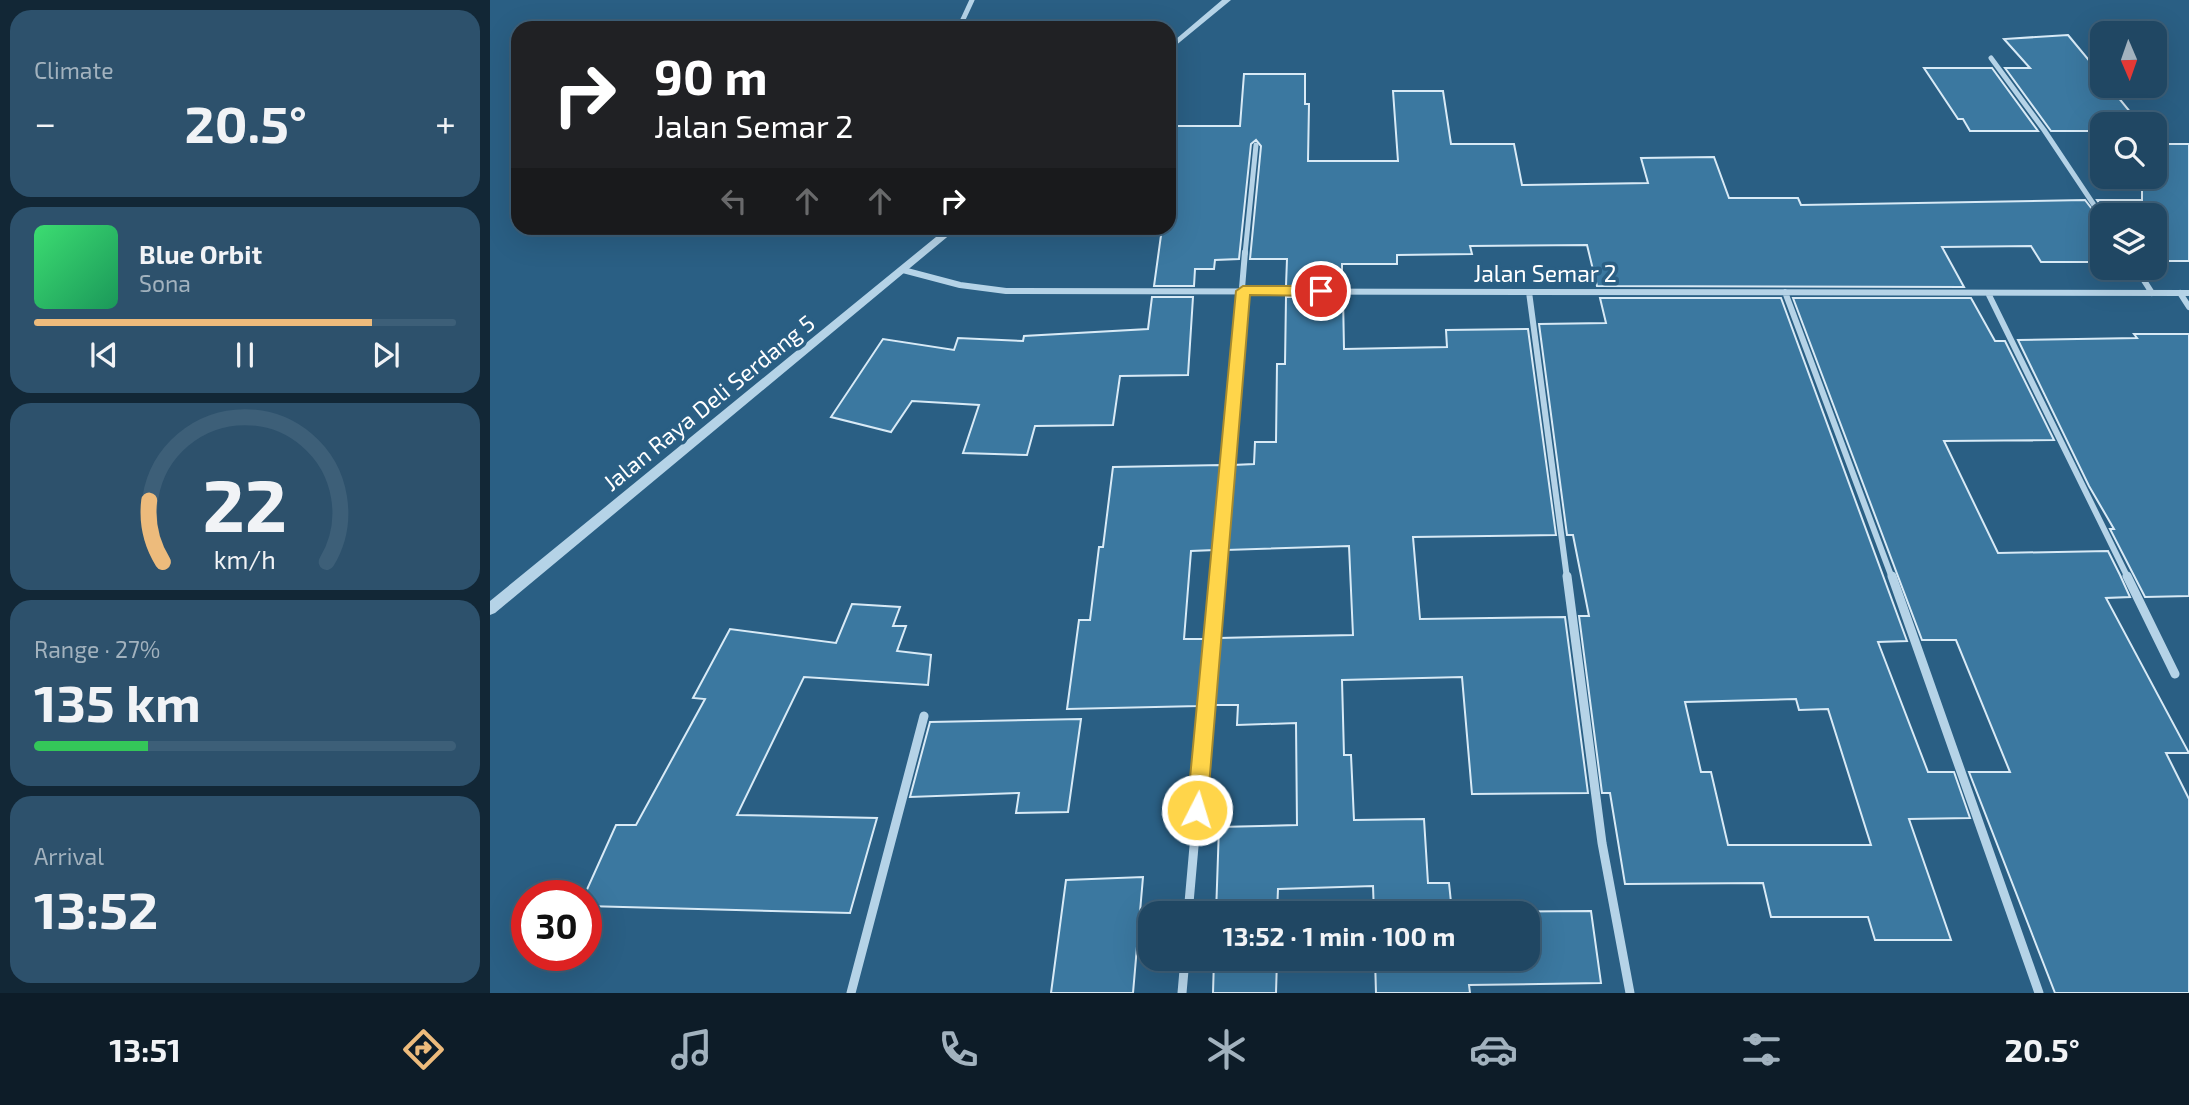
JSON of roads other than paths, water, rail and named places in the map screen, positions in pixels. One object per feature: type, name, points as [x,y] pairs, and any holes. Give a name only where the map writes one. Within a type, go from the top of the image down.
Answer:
[{"type":"street","points":[[962,21],[972,0]]},
{"type":"street","points":[[1176,43],[1227,0]]},
{"type":"street","points":[[1991,58],[2093,203]]},
{"type":"street","points":[[1189,901],[1243,291],[1246,225],[1256,145]]},
{"type":"street","name":"Jalan Raya Deli Serdang 5","points":[[490,609],[908,272],[946,235]]},
{"type":"street","name":"Jalan Semar 2","points":[[908,272],[961,285],[1006,290],[2189,293]]},
{"type":"street","points":[[2144,280],[2152,293]]},
{"type":"street","points":[[1529,292],[1602,843],[1630,993]]},
{"type":"street","points":[[1785,292],[1922,657],[2039,993]]},
{"type":"street","points":[[1987,293],[2175,674]]},
{"type":"street","points":[[2180,293],[2189,307]]},
{"type":"street","points":[[851,993],[924,716]]},
{"type":"street","points":[[1182,993],[1184,971]]}]
